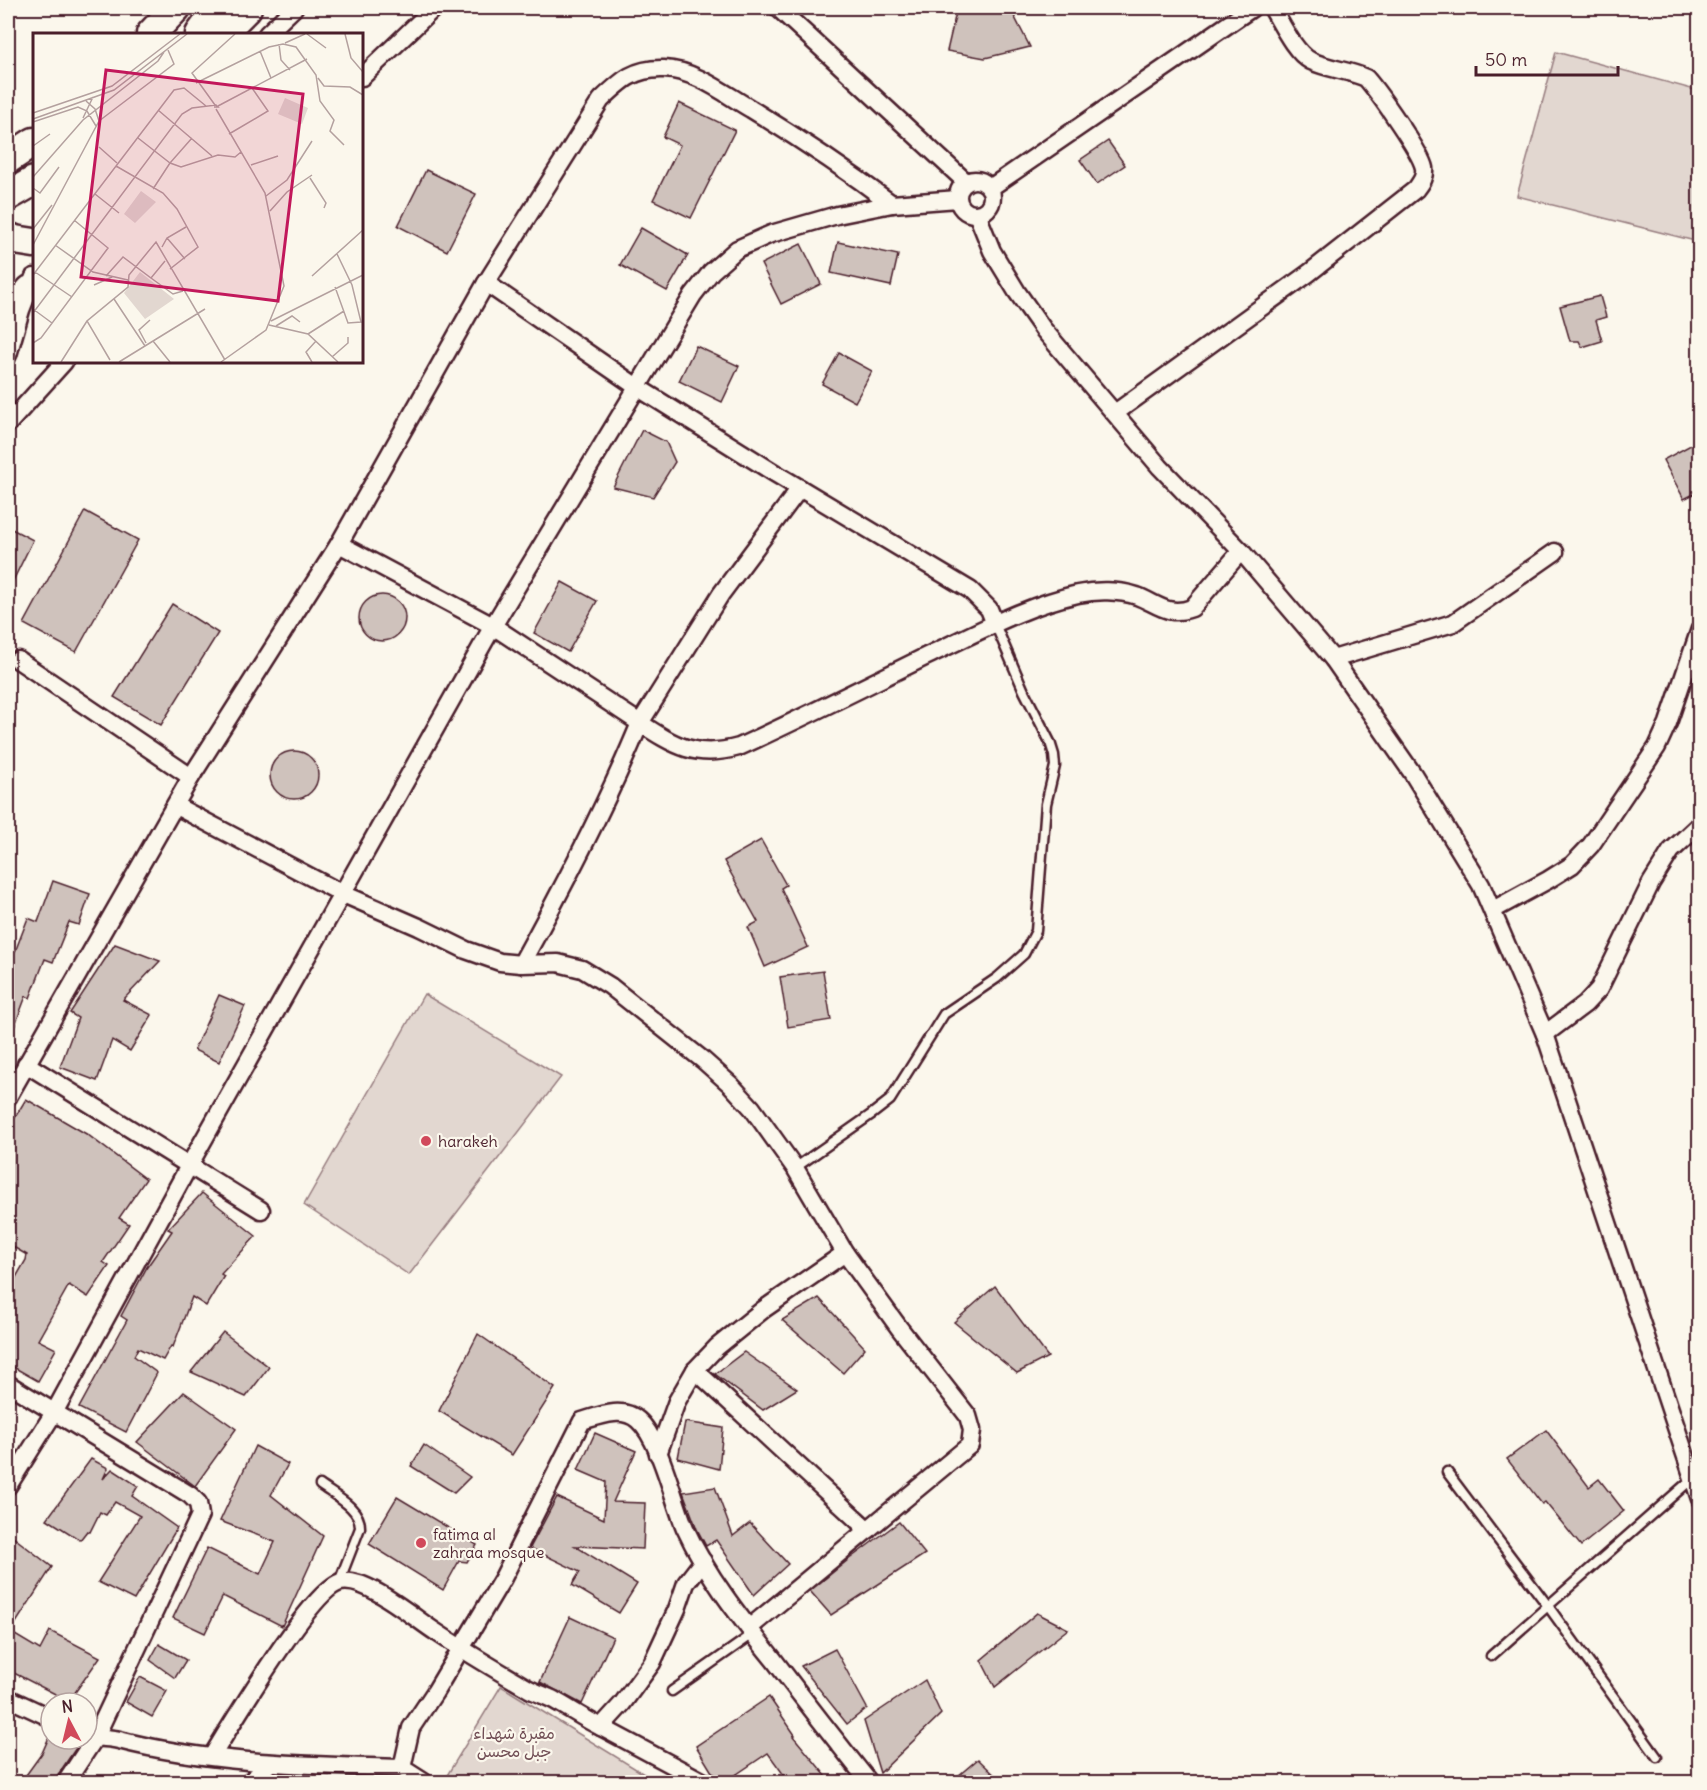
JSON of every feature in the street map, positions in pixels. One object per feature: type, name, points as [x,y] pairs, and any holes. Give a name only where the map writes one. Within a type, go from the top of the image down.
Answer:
[{"type":"highway","points":[[152,33],[176,8]]},
{"type":"highway","points":[[201,33],[219,8]]},
{"type":"highway","points":[[222,33],[248,8]]},
{"type":"highway","points":[[8,159],[33,143]]},
{"type":"highway","points":[[8,196],[33,182]]},
{"type":"highway","points":[[8,209],[33,196]]},
{"type":"highway","points":[[8,237],[33,243]]},
{"type":"street","points":[[268,33],[294,8]]},
{"type":"street","points":[[363,76],[435,8]]},
{"type":"street","points":[[990,188],[1252,8]]},
{"type":"street","points":[[1115,413],[1309,273],[1416,189],[1423,180],[1424,167],[1418,153],[1366,78],[1312,61],[1302,55],[1272,8]]},
{"type":"street","points":[[783,9],[966,182]]},
{"type":"street","points":[[8,1097],[191,777],[339,544],[486,283],[601,100],[634,73],[665,69],[679,71],[692,76],[824,154],[891,204]]},
{"type":"street","points":[[979,180],[990,188],[992,201],[989,207],[977,214],[965,210],[958,199],[958,192],[966,182],[979,180]]},
{"type":"street","points":[[8,1486],[55,1411],[190,1164],[494,626],[693,295],[711,272],[737,249],[771,234],[837,215],[891,204],[958,199]]},
{"type":"street","points":[[977,214],[992,250],[1043,329],[1160,467],[1241,551],[1332,659],[1444,823],[1481,885],[1545,1034],[1700,1500]]},
{"type":"street","points":[[8,306],[33,278]]},
{"type":"street","points":[[8,355],[21,310],[33,280]]},
{"type":"street","points":[[486,283],[637,387],[970,590],[989,609],[995,624]]},
{"type":"street","points":[[8,424],[63,363]]},
{"type":"street","points":[[521,964],[578,856],[640,723],[720,594],[800,488]]},
{"type":"street","points":[[339,544],[494,626],[672,743],[690,750],[714,752],[739,747],[995,624],[1042,604],[1081,593],[1115,591],[1136,596],[1170,611],[1181,612],[1192,608],[1241,551]]},
{"type":"street","points":[[1332,659],[1453,623],[1470,614],[1555,552]]},
{"type":"street","points":[[1492,910],[1572,865],[1591,845],[1657,747],[1668,723],[1700,629]]},
{"type":"street","points":[[18,660],[191,777]]},
{"type":"street","points":[[176,806],[341,894],[400,918],[466,950],[500,962],[558,963],[582,969],[610,986],[703,1060],[752,1108],[795,1168],[845,1253],[900,1329],[968,1416],[972,1430],[970,1445],[751,1631]]},
{"type":"street","points":[[1545,1034],[1585,1004],[1599,989],[1661,867],[1671,851],[1700,824]]},
{"type":"street","points":[[26,1064],[261,1210]]},
{"type":"street","points":[[658,1454],[677,1401],[695,1370],[717,1347],[764,1309],[845,1253]]},
{"type":"street","points":[[695,1370],[868,1530]]},
{"type":"street","points":[[8,1384],[190,1495],[198,1503],[200,1509],[200,1515],[99,1720]]},
{"type":"street","points":[[402,1768],[411,1728],[503,1578],[582,1421],[608,1413],[625,1414],[637,1419],[647,1431],[658,1454],[678,1511],[703,1561],[751,1631],[869,1782]]},
{"type":"street","points":[[601,1727],[622,1704],[652,1663],[677,1609],[686,1583],[703,1561]]},
{"type":"street","points":[[212,1756],[264,1672],[305,1615],[323,1594],[339,1582],[357,1583],[384,1597],[407,1610],[434,1631],[531,1690],[704,1782]]},
{"type":"street","points":[[8,1698],[39,1712]]},
{"type":"street","points":[[99,1737],[155,1748],[270,1763],[402,1768],[424,1782]]},
{"type":"street","points":[[66,1782],[83,1751]]},
{"type":"street","points":[[250,1782],[270,1763]]},
{"type":"lane","points":[[795,1168],[890,1100],[944,1014],[997,978],[1023,954],[1036,931],[1046,804],[1055,766],[1054,754],[995,624]]},
{"type":"lane","points":[[1447,1472],[1548,1606],[1657,1757]]},
{"type":"lane","points":[[1491,1656],[1693,1478]]},
{"type":"lane","points":[[320,1485],[356,1512],[360,1521],[360,1528],[339,1582]]},
{"type":"lane","points":[[672,1691],[751,1631]]},
{"type":"green space","points":[[1556,52],[1699,91],[1699,242],[1517,196]]},
{"type":"green space","name":"harakeh","points":[[424,994],[561,1077],[409,1275],[304,1205]]},
{"type":"green space","name":"مقبرة شهداء جبل محسن","points":[[501,1686],[657,1782],[443,1782]]},
{"type":"building","points":[[957,8],[1010,8],[1030,47],[985,58],[947,51]]},
{"type":"building","points":[[679,103],[735,130],[691,218],[653,200],[680,145],[663,137]]},
{"type":"building","points":[[1108,141],[1125,165],[1097,184],[1080,160]]},
{"type":"building","points":[[426,170],[476,194],[447,251],[398,226]]},
{"type":"building","points":[[641,228],[688,255],[667,291],[620,265]]},
{"type":"building","points":[[838,242],[898,255],[891,286],[831,273]]},
{"type":"building","points":[[801,244],[821,284],[781,304],[761,264]]},
{"type":"building","points":[[1600,296],[1606,317],[1596,320],[1602,341],[1582,347],[1579,341],[1570,341],[1560,306]]},
{"type":"building","points":[[696,346],[739,366],[722,402],[679,381]]},
{"type":"building","points":[[839,353],[872,371],[855,402],[822,384]]},
{"type":"building","points":[[642,430],[666,442],[675,462],[653,497],[613,487]]},
{"type":"building","points":[[1700,440],[1700,491],[1684,499],[1663,460]]},
{"type":"building","points":[[85,511],[138,540],[76,652],[24,624]]},
{"type":"building","points":[[8,527],[33,540],[8,591]]},
{"type":"building","points":[[562,582],[597,601],[568,652],[534,633]]},
{"type":"building","points":[[382,595],[398,602],[405,618],[398,634],[382,641],[366,634],[359,618],[366,602]]},
{"type":"building","points":[[172,604],[218,633],[161,725],[114,697]]},
{"type":"building","points":[[289,751],[299,751],[314,761],[318,775],[314,789],[308,795],[299,799],[289,799],[274,789],[270,780],[270,770],[280,755]]},
{"type":"building","points":[[761,840],[786,885],[781,888],[808,947],[765,967],[748,927],[758,922],[724,861]]},
{"type":"building","points":[[53,881],[90,894],[79,925],[69,922],[53,962],[45,959],[30,998],[26,996],[8,1041],[8,955],[13,957],[28,918],[38,922]]},
{"type":"building","points":[[115,944],[160,961],[123,1000],[152,1015],[130,1051],[112,1040],[97,1081],[60,1067],[78,1018],[70,1013]]},
{"type":"building","points":[[823,971],[831,1020],[788,1027],[780,977]]},
{"type":"building","points":[[219,995],[245,1006],[219,1062],[194,1050]]},
{"type":"building","points":[[26,1099],[88,1135],[146,1179],[119,1218],[129,1224],[103,1262],[109,1266],[88,1297],[69,1285],[38,1340],[56,1349],[38,1381],[8,1364],[8,1291],[27,1255],[8,1244],[8,1129]]},
{"type":"building","points":[[202,1193],[256,1236],[221,1274],[224,1276],[206,1306],[192,1297],[173,1347],[171,1346],[163,1360],[138,1348],[134,1356],[157,1373],[126,1432],[79,1408],[127,1320],[121,1316],[147,1267],[172,1231],[168,1229]]},
{"type":"building","points":[[995,1286],[1048,1357],[1017,1373],[954,1322]]},
{"type":"building","points":[[819,1298],[865,1348],[843,1373],[782,1320]]},
{"type":"building","points":[[223,1332],[269,1367],[246,1397],[191,1372]]},
{"type":"building","points":[[478,1334],[555,1388],[512,1455],[439,1411]]},
{"type":"building","points":[[744,1352],[797,1389],[763,1410],[715,1374]]},
{"type":"building","points":[[184,1392],[236,1429],[195,1486],[137,1442]]},
{"type":"building","points":[[685,1422],[723,1428],[719,1469],[678,1458]]},
{"type":"building","points":[[1546,1430],[1589,1487],[1599,1479],[1624,1511],[1581,1546],[1545,1502],[1542,1504],[1507,1459]]},
{"type":"building","points":[[595,1433],[636,1451],[613,1502],[645,1503],[643,1549],[575,1546],[637,1584],[619,1613],[572,1585],[580,1572],[530,1548],[557,1497],[604,1519],[606,1482],[578,1470]]},
{"type":"building","points":[[424,1445],[470,1477],[454,1493],[411,1466]]},
{"type":"building","points":[[255,1446],[288,1464],[271,1495],[323,1536],[282,1626],[223,1596],[205,1633],[173,1618],[207,1548],[260,1574],[275,1542],[220,1521]]},
{"type":"building","points":[[91,1459],[108,1468],[103,1479],[112,1469],[138,1486],[132,1496],[177,1528],[134,1600],[98,1582],[140,1516],[115,1502],[106,1515],[100,1512],[90,1532],[87,1531],[80,1540],[47,1519]]},
{"type":"building","points":[[715,1487],[733,1536],[750,1523],[788,1564],[754,1595],[716,1540],[706,1546],[683,1492]]},
{"type":"building","name":"fatima al zahraa mosque","points":[[397,1497],[477,1545],[467,1562],[459,1561],[443,1590],[369,1544]]},
{"type":"building","points":[[899,1522],[925,1554],[831,1615],[810,1591]]},
{"type":"building","points":[[8,1533],[52,1567],[10,1632],[40,1650],[50,1631],[100,1657],[76,1691],[49,1691],[8,1670]]},
{"type":"building","points":[[1037,1613],[1068,1629],[995,1687],[981,1660]]},
{"type":"building","points":[[570,1617],[613,1637],[582,1704],[540,1682]]},
{"type":"building","points":[[159,1644],[186,1660],[175,1678],[150,1660]]},
{"type":"building","points":[[835,1649],[867,1708],[847,1724],[801,1666]]},
{"type":"building","points":[[140,1677],[167,1691],[152,1717],[126,1702]]},
{"type":"building","points":[[925,1680],[941,1714],[880,1773],[864,1721]]},
{"type":"building","points":[[769,1697],[795,1735],[793,1736],[831,1782],[789,1782],[768,1753],[725,1782],[718,1782],[696,1746]]},
{"type":"building","points":[[43,1751],[74,1751],[57,1776],[56,1782],[21,1782]]},
{"type":"building","points":[[978,1759],[1002,1782],[951,1782]]},
{"type":"place","name":"harakeh","points":[[426,1141]]},
{"type":"place","name":"fatima al zahraa mosque","points":[[421,1543]]}]
